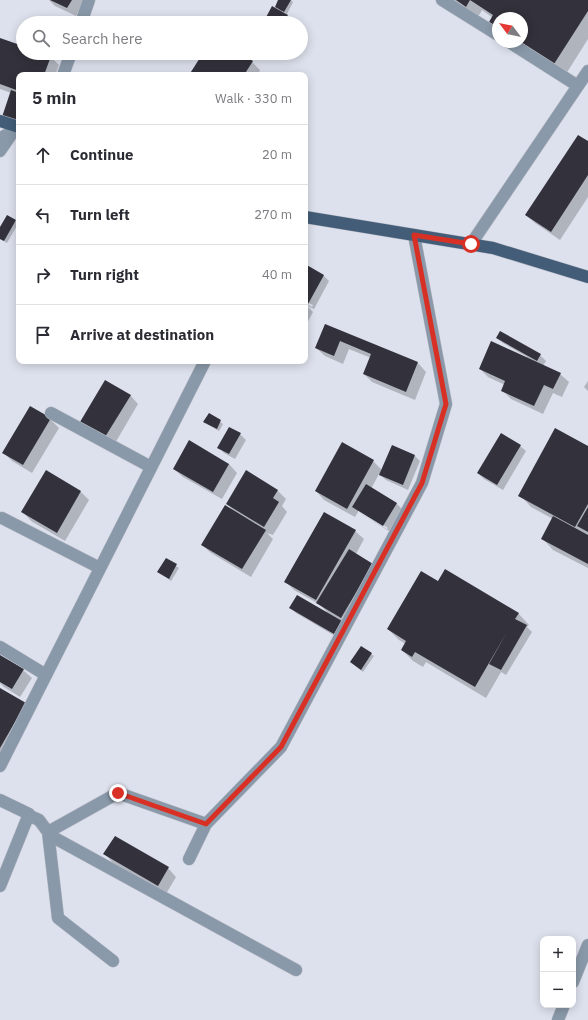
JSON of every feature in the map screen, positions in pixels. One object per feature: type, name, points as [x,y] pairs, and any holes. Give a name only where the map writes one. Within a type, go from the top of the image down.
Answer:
[{"type":"main road","points":[[0,121],[16,126]]},
{"type":"main road","points":[[308,217],[493,248],[588,277]]},
{"type":"street","points":[[83,16],[89,0]]},
{"type":"street","points":[[442,0],[492,31]]},
{"type":"street","points":[[518,48],[578,86]]},
{"type":"street","points":[[64,72],[68,60]]},
{"type":"street","points":[[471,244],[588,72]]},
{"type":"street","points":[[0,151],[16,130]]},
{"type":"street","points":[[189,859],[206,824],[281,747],[422,483],[446,404],[414,235]]},
{"type":"street","points":[[0,766],[203,364]]},
{"type":"street","points":[[51,413],[151,467]]},
{"type":"street","points":[[2,518],[100,568]]},
{"type":"street","points":[[0,647],[46,675]]},
{"type":"street","points":[[48,832],[118,793],[206,824]]},
{"type":"street","points":[[0,800],[39,820],[51,836],[296,970]]},
{"type":"street","points":[[0,886],[5,859],[28,815]]},
{"type":"street","points":[[48,832],[58,918],[113,962]]},
{"type":"street","points":[[576,975],[588,945]]},
{"type":"street","points":[[558,1020],[563,1008]]},
{"type":"lane","points":[[0,136],[16,128]]},
{"type":"building","points":[[50,0],[72,0],[67,8]]},
{"type":"building","points":[[278,0],[291,0],[284,12],[275,7]]},
{"type":"building","points":[[456,0],[470,0],[466,7]]},
{"type":"building","points":[[470,0],[588,0],[588,11],[554,64],[528,47],[528,12],[492,12],[492,14]]},
{"type":"building","points":[[272,6],[288,15],[287,16],[267,16]]},
{"type":"building","points":[[492,17],[492,24],[489,22]]},
{"type":"building","points":[[0,38],[16,44],[16,60],[50,60],[45,72],[16,72],[16,90],[0,84]]},
{"type":"building","points":[[199,60],[253,61],[246,72],[191,72]]},
{"type":"building","points":[[11,90],[16,92],[16,125],[1,120]]},
{"type":"building","points":[[578,135],[588,141],[588,175],[551,232],[525,215]]},
{"type":"building","points":[[7,215],[16,220],[4,241],[0,239],[0,227]]},
{"type":"building","points":[[308,266],[324,275],[308,304]]},
{"type":"building","points":[[325,324],[418,362],[406,392],[363,374],[371,354],[340,341],[334,356],[315,348]]},
{"type":"building","points":[[500,331],[541,354],[537,361],[496,338]]},
{"type":"building","points":[[491,341],[561,373],[553,389],[544,385],[534,406],[501,391],[505,381],[479,369]]},
{"type":"building","points":[[105,380],[131,395],[105,437],[80,422]]},
{"type":"building","points":[[30,406],[51,418],[23,465],[2,453]]},
{"type":"building","points":[[209,413],[221,420],[217,429],[203,422]]},
{"type":"building","points":[[229,427],[241,433],[229,454],[217,448]]},
{"type":"building","points":[[555,428],[588,446],[588,504],[575,527],[518,496]]},
{"type":"building","points":[[501,433],[521,445],[497,485],[477,473]]},
{"type":"building","points":[[189,440],[229,464],[213,492],[173,469]]},
{"type":"building","points":[[342,442],[374,460],[347,509],[315,491]]},
{"type":"building","points":[[392,445],[415,455],[403,485],[379,475]]},
{"type":"building","points":[[46,470],[81,491],[57,533],[21,512]]},
{"type":"building","points":[[246,470],[278,490],[273,498],[279,502],[264,527],[226,504]]},
{"type":"building","points":[[366,484],[397,503],[383,526],[352,507]]},
{"type":"building","points":[[225,505],[266,530],[242,569],[201,545]]},
{"type":"building","points":[[588,507],[588,532],[577,526]]},
{"type":"building","points":[[324,512],[356,530],[316,600],[284,582]]},
{"type":"building","points":[[553,516],[588,535],[588,564],[541,539]]},
{"type":"building","points":[[349,549],[373,564],[341,618],[316,603]]},
{"type":"building","points":[[166,558],[177,564],[169,579],[157,572]]},
{"type":"building","points":[[445,569],[519,613],[515,619],[527,625],[501,670],[489,664],[507,632],[475,687],[415,652],[412,657],[401,650],[406,641],[387,629],[421,571],[438,581]]},
{"type":"building","points":[[297,595],[342,621],[334,634],[289,608]]},
{"type":"building","points":[[361,646],[372,653],[361,670],[350,662]]},
{"type":"building","points":[[0,655],[24,669],[12,689],[0,682]]},
{"type":"building","points":[[0,688],[26,703],[0,748]]},
{"type":"building","points":[[115,836],[169,867],[158,886],[103,854]]},
{"type":"route","points":[[118,793],[206,824],[281,747],[422,483],[446,404],[414,235],[471,244]]}]
